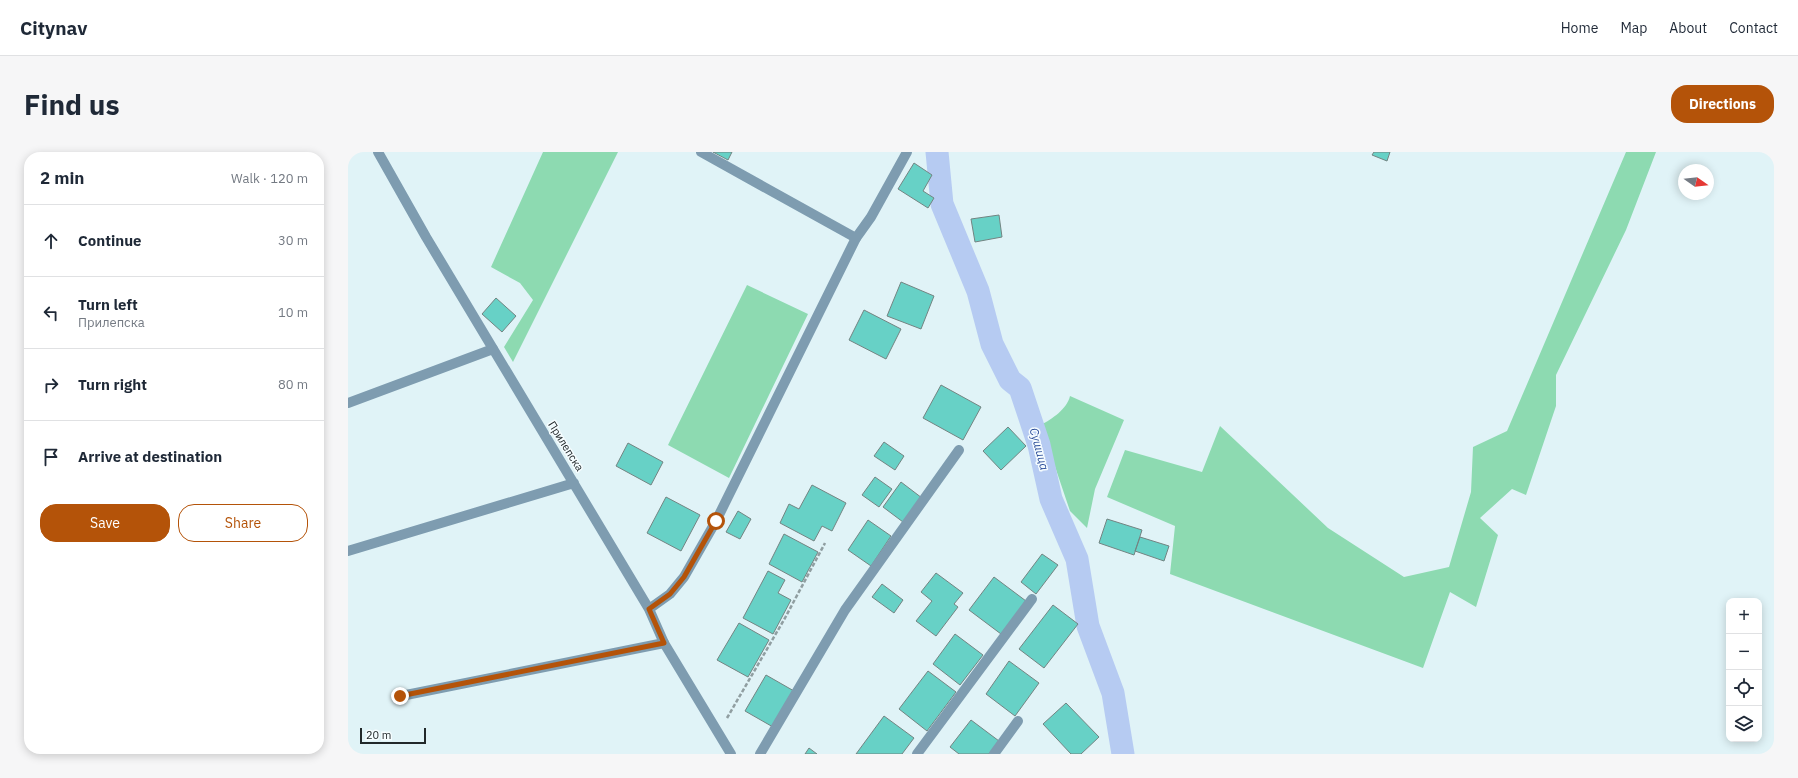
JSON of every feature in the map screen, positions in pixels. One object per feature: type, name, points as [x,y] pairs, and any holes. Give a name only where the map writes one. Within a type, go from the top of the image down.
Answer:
[{"type":"street","name":"Прилепска","points":[[378,152],[492,349],[649,609],[664,643],[731,754]]},
{"type":"street","points":[[701,152],[856,238]]},
{"type":"street","points":[[649,609],[670,594],[684,577],[716,521],[856,238],[871,217],[907,152]]},
{"type":"street","points":[[348,403],[492,349]]},
{"type":"street","points":[[760,754],[845,610],[959,450]]},
{"type":"street","points":[[348,550],[574,483]]},
{"type":"street","points":[[917,754],[1032,599]]},
{"type":"street","points":[[400,696],[664,643]]},
{"type":"street","points":[[994,754],[1018,722]]},
{"type":"path","points":[[717,731],[732,711],[785,618],[825,543]]},
{"type":"green space","points":[[543,152],[618,152],[513,362],[504,347],[533,300],[520,283],[491,267]]},
{"type":"green space","points":[[1626,152],[1656,152],[1626,230],[1556,375],[1556,406],[1526,495],[1512,489],[1480,518],[1498,535],[1476,607],[1450,592],[1423,668],[1170,574],[1175,526],[1107,497],[1125,450],[1202,472],[1220,426],[1328,528],[1404,577],[1449,567],[1471,492],[1473,447],[1507,431]]},
{"type":"green space","points":[[747,285],[808,314],[729,478],[668,445]]},
{"type":"green space","points":[[1070,396],[1124,420],[1095,489],[1087,528],[1070,511],[1041,425],[1054,417],[1066,405]]},
{"type":"building","points":[[713,152],[732,152],[728,160]]},
{"type":"building","points":[[1374,152],[1390,152],[1387,161],[1372,155]]},
{"type":"building","points":[[914,163],[932,175],[923,191],[934,198],[928,208],[898,189]]},
{"type":"building","points":[[999,215],[1002,237],[975,242],[971,219]]},
{"type":"building","points":[[901,282],[934,296],[921,329],[887,316]]},
{"type":"building","points":[[496,298],[516,316],[502,332],[482,314]]},
{"type":"building","points":[[864,310],[901,329],[886,359],[849,340]]},
{"type":"building","points":[[941,385],[981,407],[963,440],[923,418]]},
{"type":"building","points":[[1008,427],[1026,446],[1001,470],[983,451]]},
{"type":"building","points":[[884,442],[904,456],[895,470],[874,456]]},
{"type":"building","points":[[628,443],[663,462],[651,485],[616,466]]},
{"type":"building","points":[[875,477],[892,489],[879,507],[862,495]]},
{"type":"building","points":[[901,482],[922,498],[903,522],[883,507]]},
{"type":"building","points":[[812,485],[846,503],[832,531],[822,526],[814,541],[780,523],[789,504],[799,509]]},
{"type":"building","points":[[666,497],[700,515],[681,551],[647,533]]},
{"type":"building","points":[[738,511],[751,519],[740,539],[726,532]]},
{"type":"building","points":[[1107,519],[1142,530],[1134,555],[1099,543]]},
{"type":"building","points":[[868,520],[891,536],[871,566],[848,550]]},
{"type":"building","points":[[784,534],[818,552],[802,582],[769,564]]},
{"type":"building","points":[[1140,537],[1169,546],[1164,561],[1135,551]]},
{"type":"building","points":[[1042,554],[1058,565],[1036,594],[1021,582]]},
{"type":"building","points":[[768,571],[785,580],[778,593],[791,600],[773,634],[743,618]]},
{"type":"building","points":[[936,573],[963,593],[954,604],[958,607],[936,636],[916,621],[932,601],[921,592]]},
{"type":"building","points":[[994,577],[1026,601],[1001,634],[969,610]]},
{"type":"building","points":[[882,584],[903,600],[894,613],[872,597]]},
{"type":"building","points":[[1053,605],[1078,624],[1044,668],[1019,649]]},
{"type":"building","points":[[739,623],[769,640],[748,677],[717,660]]},
{"type":"building","points":[[955,634],[983,655],[960,685],[933,664]]},
{"type":"building","points":[[1009,661],[1039,683],[1015,716],[986,694]]},
{"type":"building","points":[[928,671],[956,692],[927,731],[899,709]]},
{"type":"building","points":[[766,675],[794,691],[773,727],[745,711]]},
{"type":"building","points":[[1066,703],[1099,737],[1081,754],[1071,754],[1043,724]]},
{"type":"building","points":[[884,716],[914,738],[902,754],[856,754]]},
{"type":"building","points":[[971,720],[999,741],[989,754],[959,754],[950,747]]},
{"type":"building","points":[[809,748],[817,754],[805,754]]},
{"type":"waterway","name":"Сушица","points":[[937,152],[942,204],[978,291],[992,344],[1010,380],[1020,388],[1039,445],[1051,499],[1077,559],[1088,626],[1113,693],[1123,754]]},
{"type":"route","points":[[400,696],[664,643],[649,609],[670,594],[684,577],[716,521]]}]
